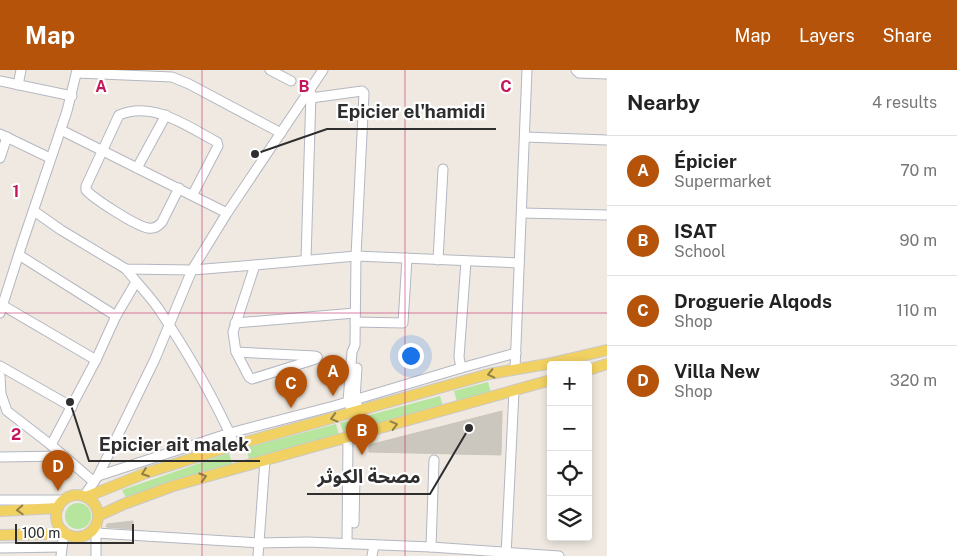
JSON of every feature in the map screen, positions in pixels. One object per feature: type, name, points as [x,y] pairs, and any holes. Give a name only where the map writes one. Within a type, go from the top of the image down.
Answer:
[{"type":"main road","points":[[85,497],[154,470],[235,445],[489,374],[547,364],[607,350]]},
{"type":"main road","points":[[592,369],[607,364]]},
{"type":"main road","points":[[0,535],[65,533],[76,536],[83,535],[90,532],[97,524],[124,504],[155,492],[547,381]]},
{"type":"main road","points":[[0,511],[61,504],[74,495],[85,497],[95,505],[97,524]]},
{"type":"main road","points":[[61,504],[56,515],[57,522],[65,533]]},
{"type":"street","points":[[18,85],[21,70]]},
{"type":"street","points":[[270,70],[291,81]]},
{"type":"street","points":[[85,497],[96,479],[169,326],[192,270],[227,213],[323,70]]},
{"type":"street","points":[[515,369],[527,70]]},
{"type":"street","points":[[576,70],[579,73],[607,74]]},
{"type":"street","points":[[96,360],[1,309],[72,96],[77,72],[172,74],[281,133]]},
{"type":"street","points":[[0,81],[72,96]]},
{"type":"street","points":[[306,260],[310,87]]},
{"type":"street","points":[[310,98],[364,92],[356,256],[355,346],[358,352],[352,400],[356,412]]},
{"type":"street","points":[[179,188],[158,226],[152,228],[140,225],[96,199],[86,190],[86,186],[115,120],[121,114],[150,111],[166,115],[218,144],[193,194]]},
{"type":"street","points":[[137,168],[166,115]]},
{"type":"street","points":[[61,130],[193,194],[227,213]]},
{"type":"street","points":[[0,158],[4,135],[50,158]]},
{"type":"street","points":[[525,137],[607,140]]},
{"type":"street","points":[[438,260],[443,169]]},
{"type":"street","points":[[34,211],[60,230],[126,269],[157,306],[195,368],[235,445]]},
{"type":"street","points":[[522,213],[607,215]]},
{"type":"street","points":[[19,255],[116,316]]},
{"type":"street","points":[[126,269],[192,270],[356,256],[519,263]]},
{"type":"street","points":[[235,323],[355,318],[403,323],[407,258]]},
{"type":"street","points":[[461,368],[459,356],[466,261]]},
{"type":"street","points":[[236,352],[315,356],[316,359],[250,379],[236,352],[233,332],[255,265]]},
{"type":"street","points":[[51,445],[96,360],[116,316],[136,282]]},
{"type":"street","points":[[96,479],[230,433],[516,353]]},
{"type":"street","points":[[0,366],[72,407]]},
{"type":"street","points":[[0,376],[3,411],[96,479]]},
{"type":"street","points":[[506,555],[514,391]]},
{"type":"street","points":[[348,437],[350,543]]},
{"type":"street","points":[[0,457],[64,456]]},
{"type":"street","points":[[258,556],[265,460]]},
{"type":"street","points":[[431,547],[434,460]]},
{"type":"street","points":[[350,543],[355,478]]},
{"type":"street","points":[[0,500],[61,504]]},
{"type":"street","points":[[96,556],[97,524],[259,543],[350,543],[431,547],[506,555],[560,556]]},
{"type":"street","points":[[0,548],[61,551],[65,533]]},
{"type":"street","points":[[372,556],[374,545]]},
{"type":"green space","points":[[488,382],[491,393],[457,402],[454,391]]},
{"type":"green space","points":[[440,396],[443,406],[344,434],[340,423]]},
{"type":"green space","points":[[336,424],[339,435],[249,459],[246,448]]},
{"type":"green space","points":[[229,453],[232,464],[126,498],[122,490]]},
{"type":"green space","points":[[78,503],[87,507],[91,516],[87,525],[78,529],[69,525],[65,516],[69,507]]},
{"type":"building","points":[[502,411],[501,455],[369,452],[369,445]]},
{"type":"building","points":[[133,521],[132,529],[106,527],[107,524]]},
{"type":"place","name":"Epicier el'hamidi","points":[[255,154]]},
{"type":"place","name":"Épicier","points":[[333,396]]},
{"type":"place","name":"Epicier ait malek","points":[[70,402]]},
{"type":"place","name":"Droguerie Alqods","points":[[291,408]]},
{"type":"place","name":"مصحة الكوثر","points":[[469,428]]},
{"type":"place","name":"ISAT","points":[[362,455]]},
{"type":"place","name":"Villa New","points":[[58,491]]}]
